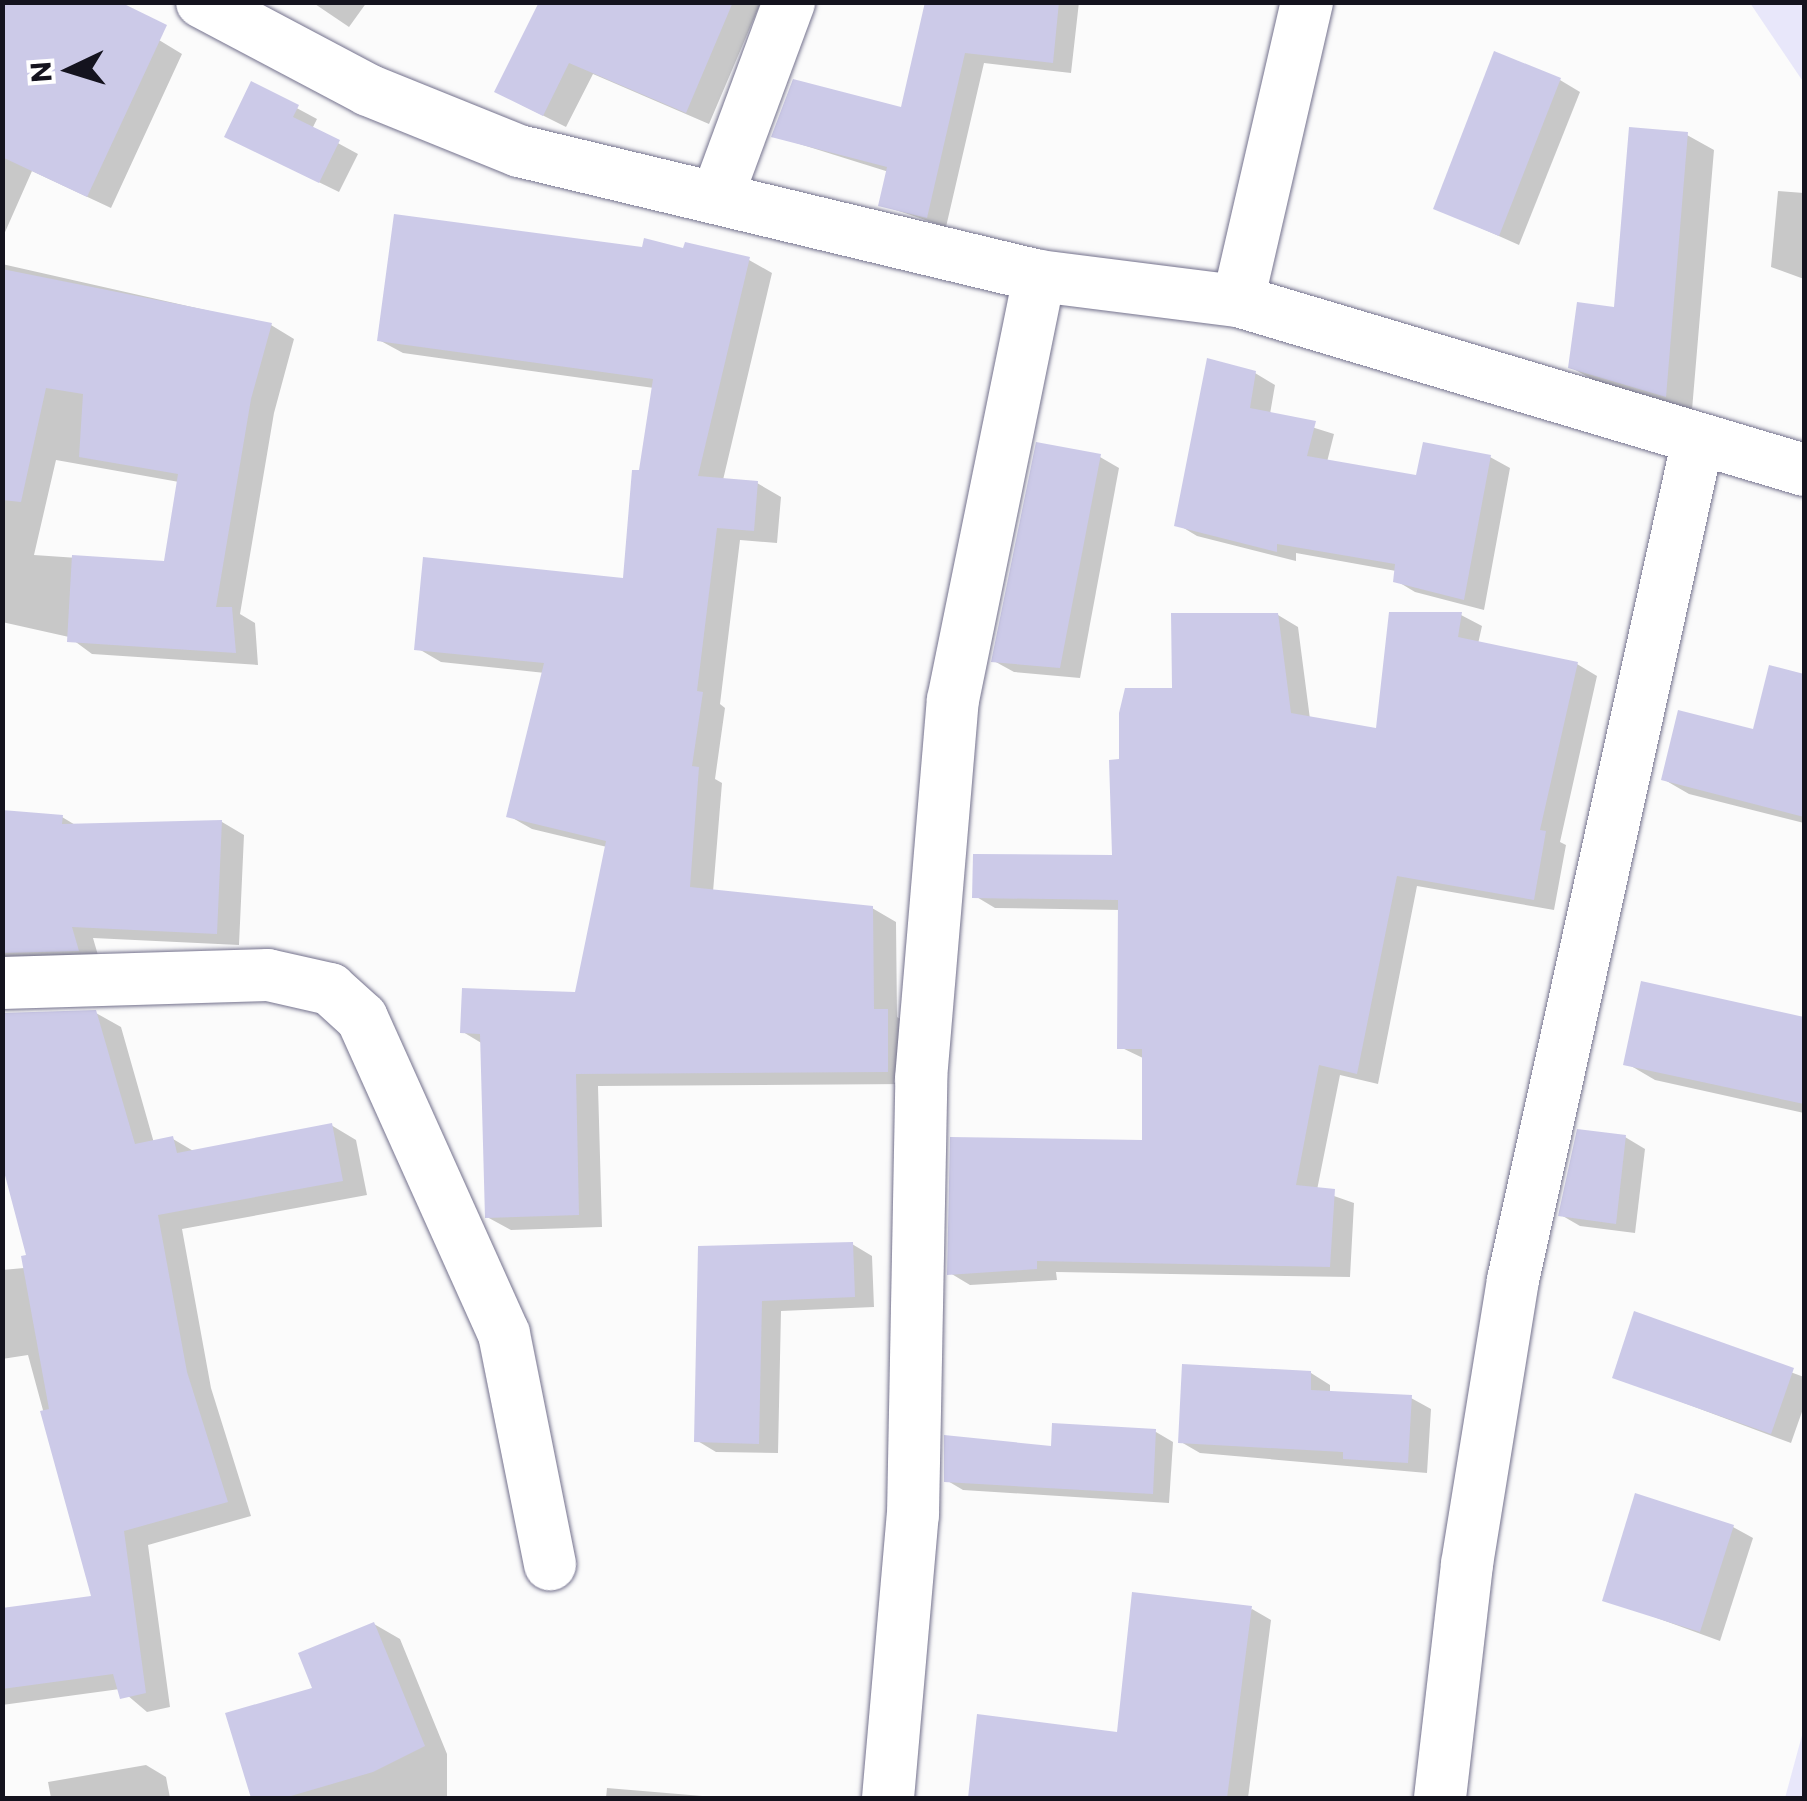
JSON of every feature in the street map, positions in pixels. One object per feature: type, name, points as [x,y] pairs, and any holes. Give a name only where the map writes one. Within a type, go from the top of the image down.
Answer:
[{"type":"street","points":[[202,2],[368,90],[519,151],[1039,276],[1238,302],[1804,470]]},
{"type":"street","points":[[718,196],[789,2]]},
{"type":"street","points":[[1238,302],[1307,2]]},
{"type":"street","points":[[888,1798],[913,1515],[921,1078],[953,700],[1039,276]]},
{"type":"street","points":[[1440,1798],[1467,1564],[1513,1280],[1698,440]]},
{"type":"street","points":[[2,984],[268,975],[330,990],[362,1018],[504,1334],[550,1564]]},
{"type":"shaded area","points":[[1750,3],[1804,3],[1804,83]]},
{"type":"shaded area","points":[[1804,1728],[1804,1798],[1785,1798]]},
{"type":"building","points":[[2,2],[120,2],[167,25],[87,197],[2,157]]},
{"type":"building","points":[[539,2],[733,2],[686,113],[569,63],[543,116],[494,92]]},
{"type":"building","points":[[925,2],[1059,2],[1053,63],[965,53],[927,218],[878,206],[887,167],[771,137],[793,79],[901,107]]},
{"type":"building","points":[[1494,51],[1561,78],[1499,236],[1433,209]]},
{"type":"building","points":[[251,81],[299,105],[293,117],[340,140],[319,183],[224,137]]},
{"type":"building","points":[[1629,127],[1688,132],[1666,397],[1568,368],[1577,302],[1614,307]]},
{"type":"building","points":[[394,214],[642,247],[644,238],[683,248],[685,242],[750,257],[698,476],[758,481],[754,531],[717,528],[697,691],[703,692],[692,766],[699,767],[690,887],[873,906],[874,1009],[888,1009],[888,1072],[576,1074],[579,1215],[485,1218],[480,1034],[460,1033],[462,988],[575,992],[606,841],[506,817],[544,663],[414,650],[423,557],[623,578],[632,470],[639,470],[653,379],[377,341]]},
{"type":"building","points":[[2,269],[272,323],[251,399],[216,607],[232,607],[236,653],[67,642],[72,555],[164,561],[178,474],[79,457],[83,394],[46,388],[21,502],[2,500]]},
{"type":"building","points":[[1207,358],[1256,371],[1250,408],[1316,421],[1307,456],[1416,475],[1423,442],[1491,455],[1464,600],[1393,582],[1395,564],[1277,544],[1277,552],[1174,526]]},
{"type":"building","points":[[1036,442],[1101,454],[1060,668],[991,662]]},
{"type":"building","points":[[1389,612],[1462,612],[1458,637],[1578,662],[1540,830],[1546,831],[1534,900],[1397,876],[1357,1074],[1319,1065],[1296,1185],[1335,1189],[1330,1267],[1037,1261],[1037,1269],[947,1275],[950,1137],[1142,1140],[1142,1049],[1117,1049],[1118,900],[972,898],[973,854],[1112,855],[1109,760],[1119,759],[1119,713],[1125,688],[1172,688],[1171,613],[1278,613],[1291,713],[1376,728]]},
{"type":"building","points":[[1769,665],[1804,674],[1804,817],[1661,780],[1678,710],[1753,729]]},
{"type":"building","points":[[2,810],[63,815],[62,824],[222,820],[217,934],[72,927],[79,951],[2,953]]},
{"type":"building","points":[[1641,981],[1804,1017],[1804,1104],[1623,1065]]},
{"type":"building","points":[[96,1010],[135,1144],[173,1136],[177,1153],[332,1123],[343,1181],[158,1215],[187,1372],[228,1502],[124,1531],[146,1693],[120,1699],[113,1674],[2,1689],[2,1608],[91,1596],[40,1411],[49,1409],[21,1256],[26,1255],[2,1164],[2,1013]]},
{"type":"building","points":[[1577,1129],[1626,1135],[1616,1224],[1558,1216]]},
{"type":"building","points":[[853,1242],[855,1297],[762,1301],[759,1444],[694,1442],[698,1246]]},
{"type":"building","points":[[1634,1311],[1794,1368],[1771,1434],[1612,1378]]},
{"type":"building","points":[[1182,1364],[1311,1371],[1311,1390],[1412,1395],[1408,1463],[1343,1459],[1343,1452],[1178,1443]]},
{"type":"building","points":[[1052,1423],[1156,1429],[1153,1494],[944,1482],[944,1435],[1051,1446]]},
{"type":"building","points":[[1635,1493],[1734,1525],[1700,1632],[1602,1601]]},
{"type":"building","points":[[1132,1592],[1252,1606],[1227,1798],[968,1798],[977,1714],[1117,1732]]},
{"type":"building","points":[[374,1622],[425,1746],[373,1772],[284,1798],[251,1798],[225,1713],[312,1688],[298,1653]]}]
